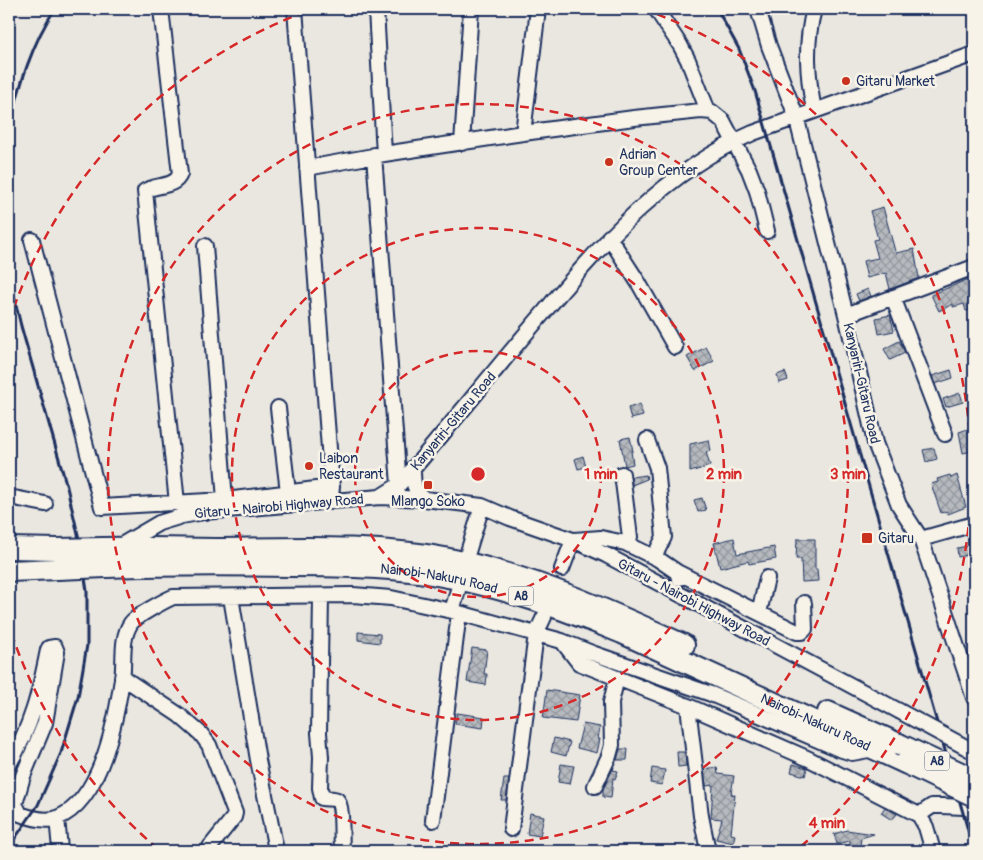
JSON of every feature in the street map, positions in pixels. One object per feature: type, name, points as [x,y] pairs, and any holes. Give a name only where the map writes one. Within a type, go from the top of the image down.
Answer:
[{"type":"highway","points":[[9,536],[48,548]]},
{"type":"highway","name":"Nairobi-Nakuru Road","points":[[9,571],[49,570],[109,554],[214,549],[322,547],[416,554],[470,564],[533,581],[573,596],[683,644],[902,753],[974,796]]},
{"type":"highway","name":"Nairobi-Nakuru Road","points":[[9,548],[48,548],[223,565],[322,566],[413,572],[452,578],[575,613],[676,656],[875,749],[902,753],[974,779]]},
{"type":"highway","points":[[9,586],[49,570]]},
{"type":"street","points":[[161,9],[180,174],[175,182],[153,187],[145,191],[177,503]]},
{"type":"street","points":[[32,240],[102,506],[225,500],[288,492],[331,494],[295,9]]},
{"type":"street","points":[[376,9],[379,154],[400,492]]},
{"type":"street","points":[[462,143],[471,9]]},
{"type":"street","points":[[523,133],[538,9]]},
{"type":"street","points":[[656,9],[688,60],[708,111]]},
{"type":"street","name":"Kanyariri-Gitaru Road","points":[[758,9],[769,46],[796,116],[846,315],[875,443],[899,505],[922,540],[974,698]]},
{"type":"street","points":[[814,9],[808,37],[807,54],[809,83],[814,110]]},
{"type":"street","name":"Kanyariri-Gitaru Road","points":[[380,497],[400,492],[413,469],[562,290],[609,237],[673,180],[733,141],[796,116],[974,54]]},
{"type":"street","points":[[307,168],[379,154],[523,133],[634,118],[708,111],[716,113],[723,121],[749,170],[767,231]]},
{"type":"street","points":[[609,237],[638,282],[675,347]]},
{"type":"street","points":[[204,246],[225,500]]},
{"type":"street","points":[[846,315],[974,267]]},
{"type":"street","points":[[893,297],[945,434]]},
{"type":"street","points":[[278,408],[288,492]]},
{"type":"street","points":[[648,440],[657,468],[664,537],[654,557]]},
{"type":"street","points":[[413,469],[415,488],[418,495],[425,499]]},
{"type":"street","points":[[622,474],[630,538],[625,543]]},
{"type":"street","name":"Gitaru - Nairobi Highway Road","points":[[400,492],[425,499],[482,506],[573,540],[686,597],[973,751]]},
{"type":"street","name":"Gitaru - Nairobi Highway Road","points":[[109,554],[158,523],[182,516],[331,494],[380,497]]},
{"type":"street","points":[[9,497],[46,504]]},
{"type":"street","points":[[468,552],[482,506]]},
{"type":"street","points":[[922,540],[974,524]]},
{"type":"street","points":[[562,569],[573,540],[601,538],[625,543],[654,557],[677,572],[791,630],[802,632],[805,629],[804,603]]},
{"type":"street","points":[[677,572],[686,597]]},
{"type":"street","points":[[760,613],[768,578]]},
{"type":"street","points":[[433,820],[458,590]]},
{"type":"street","points":[[9,764],[29,726],[48,650],[55,647],[57,652],[45,723],[23,776],[15,804],[20,814],[44,820],[56,818],[74,808],[90,789],[98,773],[109,741],[122,678],[124,643],[131,622],[161,602],[173,597],[321,596],[391,598],[456,612],[562,641],[711,694],[839,749],[852,753],[875,749]]},
{"type":"street","points":[[321,596],[318,733],[321,757],[320,788],[322,798],[339,802],[342,847]]},
{"type":"street","points":[[231,597],[258,760],[275,845]]},
{"type":"street","points":[[511,829],[536,634],[544,616]]},
{"type":"street","points":[[562,641],[579,663],[688,706],[809,759],[919,815],[926,826],[933,851]]},
{"type":"street","points":[[122,678],[179,715],[201,734],[209,745],[235,813],[210,847]]},
{"type":"street","points":[[595,786],[612,745],[611,702],[617,678]]},
{"type":"street","points":[[688,706],[701,816],[708,851]]},
{"type":"street","points":[[919,815],[932,806],[964,807],[972,810],[974,815]]},
{"type":"street","points":[[56,818],[61,850]]},
{"type":"building","points":[[883,207],[896,253],[914,249],[919,278],[890,289],[886,273],[867,278],[863,261],[878,258],[873,240],[878,239],[870,211]]},
{"type":"building","points":[[971,278],[972,287],[968,288],[974,309],[966,311],[964,304],[953,307],[953,304],[939,311],[931,295]]},
{"type":"building","points":[[868,289],[871,296],[859,301],[856,294]]},
{"type":"building","points":[[890,315],[894,331],[879,334],[876,318]]},
{"type":"building","points":[[899,341],[905,353],[890,360],[884,349]]},
{"type":"building","points":[[706,347],[714,361],[695,371],[687,357]]},
{"type":"building","points":[[951,370],[953,378],[935,384],[932,376]]},
{"type":"building","points":[[785,372],[788,380],[779,383],[777,375]]},
{"type":"building","points":[[960,393],[963,402],[946,407],[943,399]]},
{"type":"building","points":[[640,404],[643,416],[631,419],[628,408]]},
{"type":"building","points":[[974,427],[974,442],[971,443],[972,451],[963,453],[959,432]]},
{"type":"building","points":[[630,437],[633,464],[625,466],[620,439]]},
{"type":"building","points":[[709,440],[711,451],[706,452],[710,466],[690,472],[690,444]]},
{"type":"building","points":[[934,448],[937,459],[926,462],[923,450]]},
{"type":"building","points":[[583,456],[586,467],[578,469],[575,459]]},
{"type":"building","points":[[646,475],[647,479],[632,485],[631,477]]},
{"type":"building","points":[[950,475],[951,478],[957,475],[966,507],[948,514],[947,511],[941,513],[931,484],[938,482],[937,479]]},
{"type":"building","points":[[702,498],[706,510],[698,512],[694,500]]},
{"type":"building","points":[[734,538],[737,554],[774,547],[776,559],[749,564],[748,561],[720,568],[714,543]]},
{"type":"building","points":[[797,539],[815,539],[815,569],[817,569],[818,581],[802,582],[801,559],[796,559]]},
{"type":"building","points":[[973,545],[974,554],[958,557],[957,548]]},
{"type":"building","points":[[358,632],[380,634],[380,643],[358,640]]},
{"type":"building","points":[[472,648],[487,650],[484,674],[487,674],[486,685],[467,682]]},
{"type":"building","points":[[547,690],[580,695],[576,722],[543,718]]},
{"type":"building","points":[[457,713],[484,717],[483,728],[455,724]]},
{"type":"building","points":[[583,724],[600,727],[597,753],[577,748]]},
{"type":"building","points":[[554,738],[570,742],[566,756],[551,752]]},
{"type":"building","points":[[620,749],[628,749],[627,760],[617,760]]},
{"type":"building","points":[[677,752],[685,752],[686,766],[678,767]]},
{"type":"building","points":[[561,764],[574,766],[570,784],[558,782]]},
{"type":"building","points":[[793,764],[807,768],[805,776],[791,772]]},
{"type":"building","points":[[614,767],[613,770],[618,771],[615,779],[613,778],[611,798],[603,797],[603,789]]},
{"type":"building","points":[[717,767],[718,774],[734,776],[731,794],[735,795],[731,834],[735,835],[733,843],[716,839],[722,819],[711,818],[713,785],[706,786],[704,769]]},
{"type":"building","points":[[652,768],[665,770],[662,785],[650,783]]},
{"type":"building","points":[[504,779],[509,779],[506,800],[501,800]]},
{"type":"building","points":[[885,807],[897,814],[892,820],[881,813]]},
{"type":"building","points":[[530,813],[544,816],[540,836],[527,834]]},
{"type":"building","points":[[847,830],[874,834],[861,838],[860,847],[850,846],[850,841],[837,844],[834,834]]},
{"type":"railway","points":[[9,127],[33,51],[39,36],[55,9]]},
{"type":"railway","points":[[717,9],[739,49],[755,91],[974,851]]},
{"type":"railway","points":[[9,275],[21,326],[67,487],[79,539],[87,591],[87,645],[78,697],[61,753],[38,805],[9,847]]},
{"type":"place","name":"Gitaru Market","points":[[846,81]]},
{"type":"place","name":"Adrian Group Center","points":[[609,162]]},
{"type":"place","name":"Laibon Restaurant","points":[[309,466]]},
{"type":"place","name":"Mlango Soko","points":[[428,485]]},
{"type":"place","name":"Gitaru","points":[[867,538]]}]
